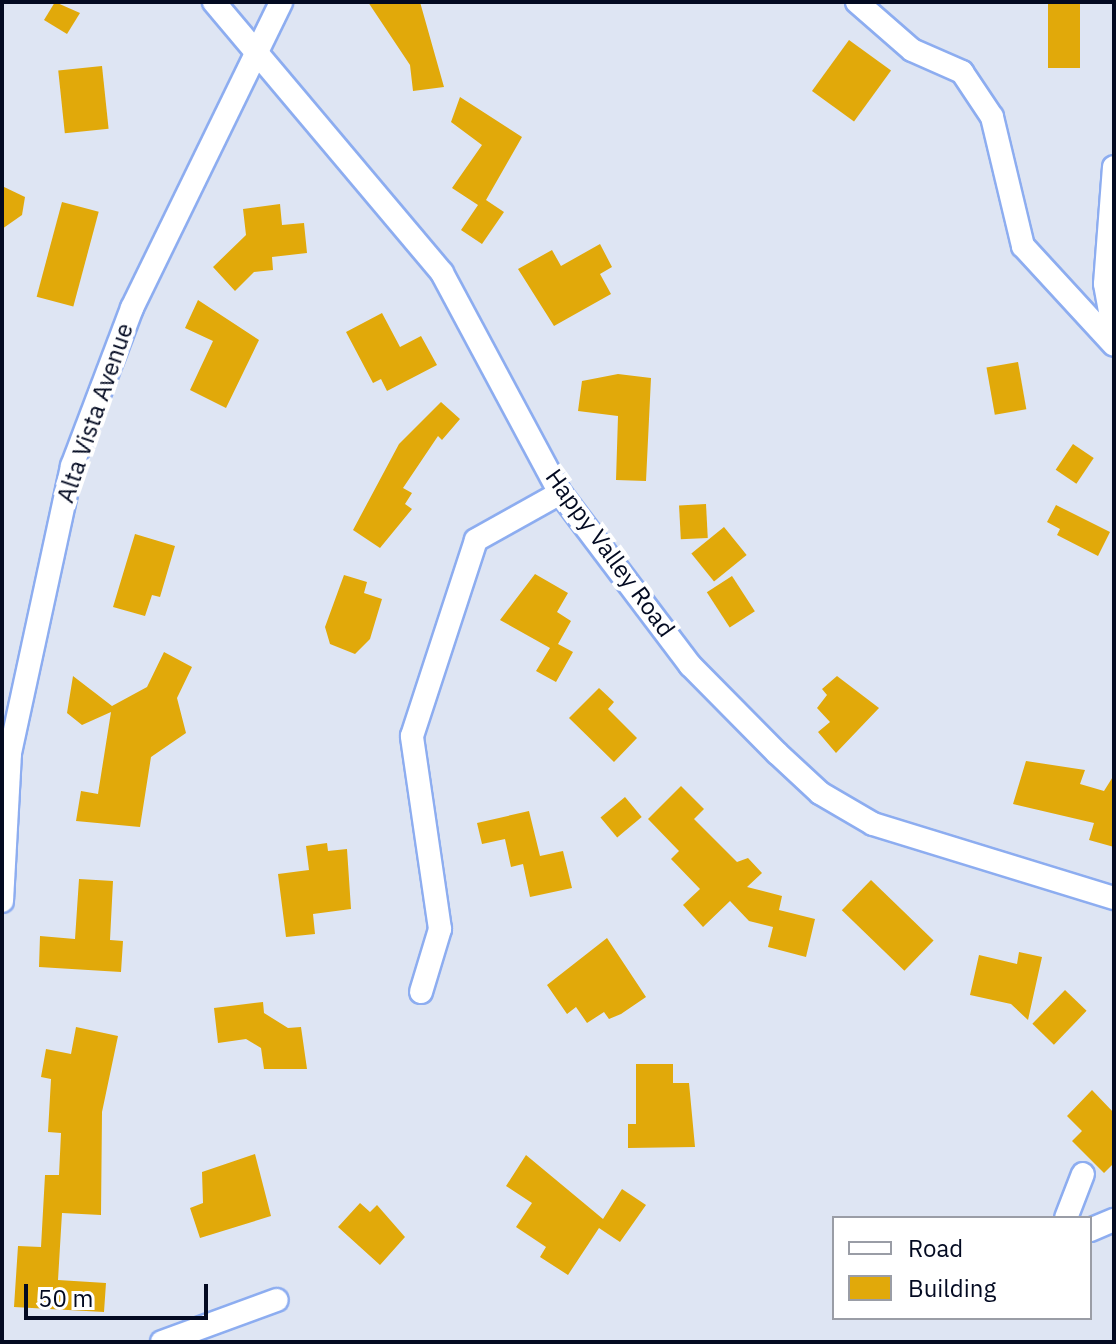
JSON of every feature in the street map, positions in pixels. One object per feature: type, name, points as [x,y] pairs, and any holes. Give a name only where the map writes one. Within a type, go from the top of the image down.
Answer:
[{"type":"street","name":"Happy Valley Road","points":[[214,2],[442,273],[560,493],[690,665],[820,793],[914,841],[1114,898]]},
{"type":"street","name":"Alta Vista Avenue","points":[[2,901],[10,753],[72,466],[132,308],[281,2]]},
{"type":"street","points":[[857,2],[912,50],[962,72],[992,117],[1023,246],[1114,345]]},
{"type":"street","points":[[1114,167],[1105,284],[1114,333]]},
{"type":"street","points":[[421,992],[440,929],[412,736],[476,540],[560,493]]},
{"type":"street","points":[[1067,1216],[1083,1174]]},
{"type":"street","points":[[1092,1229],[1114,1220]]},
{"type":"street","points":[[162,1342],[277,1300]]},
{"type":"building","points":[[55,2],[80,13],[67,34],[44,20]]},
{"type":"building","points":[[368,2],[420,2],[444,87],[413,91],[410,65]]},
{"type":"building","points":[[1048,2],[1080,2],[1080,68],[1048,68]]},
{"type":"building","points":[[849,40],[891,71],[854,122],[812,91]]},
{"type":"building","points":[[102,66],[109,129],[65,133],[58,71]]},
{"type":"building","points":[[460,97],[522,137],[486,200],[504,212],[482,244],[461,230],[478,205],[452,188],[482,145],[451,122]]},
{"type":"building","points":[[2,186],[25,197],[22,215],[2,229]]},
{"type":"building","points":[[62,202],[99,212],[73,306],[37,297]]},
{"type":"building","points":[[280,204],[282,225],[304,223],[307,253],[272,257],[273,270],[254,272],[235,291],[213,267],[246,235],[243,209]]},
{"type":"building","points":[[600,244],[612,267],[600,274],[611,294],[554,326],[518,269],[552,250],[561,266]]},
{"type":"building","points":[[198,300],[259,340],[226,408],[190,390],[213,341],[185,328]]},
{"type":"building","points":[[382,313],[400,347],[421,336],[437,365],[387,391],[381,379],[373,383],[346,332]]},
{"type":"building","points":[[1018,362],[1026,409],[995,415],[986,368]]},
{"type":"building","points":[[618,374],[651,378],[646,481],[616,480],[618,416],[578,411],[582,381]]},
{"type":"building","points":[[441,402],[460,419],[442,440],[438,436],[403,488],[412,493],[405,504],[412,509],[380,548],[353,530],[399,444]]},
{"type":"building","points":[[1073,444],[1094,458],[1076,484],[1056,470]]},
{"type":"building","points":[[706,504],[708,538],[681,539],[679,505]]},
{"type":"building","points":[[1056,505],[1110,532],[1098,556],[1057,535],[1060,529],[1047,522]]},
{"type":"building","points":[[724,527],[747,555],[714,581],[691,553]]},
{"type":"building","points":[[135,534],[175,546],[160,597],[152,595],[145,616],[113,607]]},
{"type":"building","points":[[535,574],[568,593],[557,612],[571,621],[558,644],[573,652],[556,682],[536,671],[550,648],[500,620]]},
{"type":"building","points":[[344,575],[367,582],[364,593],[382,599],[370,639],[355,654],[330,644],[325,627]]},
{"type":"building","points":[[732,576],[755,611],[730,628],[707,592]]},
{"type":"building","points":[[164,652],[192,667],[177,698],[186,733],[151,757],[140,827],[76,821],[81,791],[98,794],[111,712],[82,725],[67,713],[73,676],[112,706],[147,687]]},
{"type":"building","points":[[837,676],[879,708],[836,753],[818,732],[830,722],[817,708],[827,695],[822,689]]},
{"type":"building","points":[[599,688],[614,702],[608,709],[637,738],[614,762],[569,718]]},
{"type":"building","points":[[1026,761],[1085,770],[1080,784],[1104,791],[1114,775],[1114,847],[1089,840],[1094,823],[1013,804]]},
{"type":"building","points":[[681,786],[704,809],[694,819],[737,862],[748,858],[762,873],[747,887],[782,896],[779,910],[815,919],[806,957],[768,947],[773,927],[749,921],[730,901],[703,927],[683,905],[700,889],[671,859],[679,851],[648,819]]},
{"type":"building","points":[[625,797],[642,817],[617,837],[600,818]]},
{"type":"building","points":[[529,811],[540,856],[563,851],[572,888],[530,897],[523,864],[511,867],[505,839],[482,844],[477,823]]},
{"type":"building","points":[[327,843],[328,851],[347,849],[351,909],[313,914],[315,934],[286,937],[278,874],[309,870],[306,846]]},
{"type":"building","points":[[79,879],[113,881],[110,940],[123,941],[121,972],[39,967],[40,936],[75,939]]},
{"type":"building","points":[[871,880],[934,940],[904,971],[842,910]]},
{"type":"building","points":[[607,938],[646,997],[621,1014],[609,1019],[604,1012],[587,1023],[576,1007],[567,1014],[547,985]]},
{"type":"building","points":[[1019,952],[1042,957],[1028,1020],[1011,1004],[970,995],[979,955],[1017,964]]},
{"type":"building","points":[[1065,990],[1087,1011],[1054,1045],[1032,1024]]},
{"type":"building","points":[[263,1002],[264,1013],[288,1028],[301,1027],[307,1069],[264,1069],[261,1048],[246,1039],[218,1043],[214,1008]]},
{"type":"building","points":[[76,1027],[118,1036],[102,1112],[101,1215],[62,1213],[58,1280],[106,1283],[104,1312],[14,1307],[18,1246],[41,1247],[45,1175],[59,1175],[61,1133],[48,1132],[51,1079],[41,1077],[46,1049],[71,1054]]},
{"type":"building","points":[[636,1064],[673,1064],[673,1083],[689,1083],[695,1147],[628,1148],[628,1124],[636,1124]]},
{"type":"building","points":[[1092,1090],[1114,1113],[1114,1163],[1104,1173],[1072,1141],[1082,1131],[1067,1116]]},
{"type":"building","points":[[255,1154],[271,1216],[200,1238],[190,1208],[203,1203],[202,1172]]},
{"type":"building","points":[[526,1155],[603,1219],[622,1189],[646,1205],[620,1242],[599,1228],[568,1275],[540,1257],[546,1247],[516,1227],[532,1203],[506,1186]]},
{"type":"building","points":[[360,1203],[370,1212],[377,1205],[405,1237],[380,1265],[338,1227]]}]
